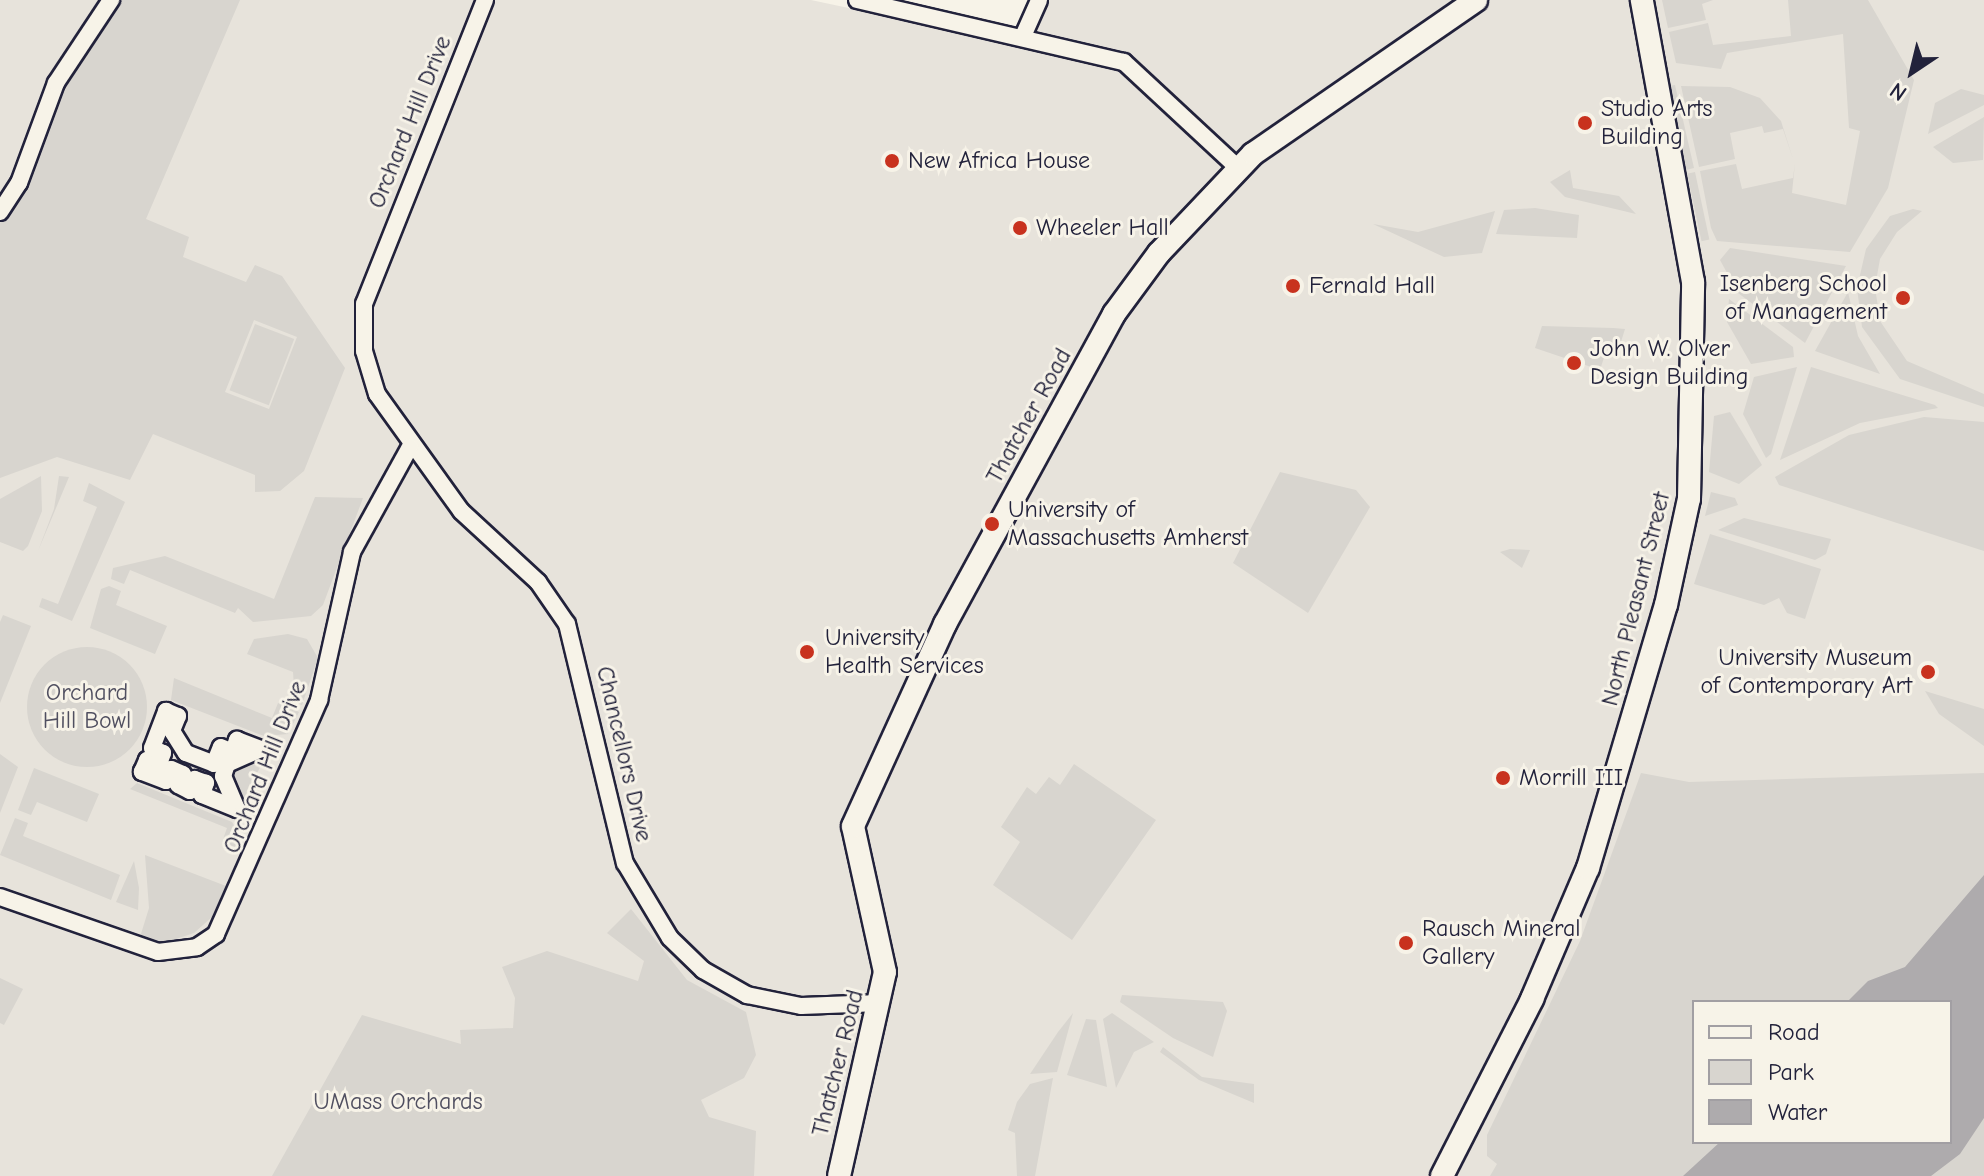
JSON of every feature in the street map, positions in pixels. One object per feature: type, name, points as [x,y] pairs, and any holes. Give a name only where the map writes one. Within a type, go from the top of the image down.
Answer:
[{"type":"street","points":[[0,212],[19,183],[56,83],[111,0]]},
{"type":"street","name":"Orchard Hill Drive","points":[[0,897],[158,952],[197,947],[216,934],[239,895],[325,685],[352,552],[410,447],[369,375],[364,304],[485,0]]},
{"type":"street","points":[[857,0],[1024,34],[1124,62],[1238,168]]},
{"type":"street","points":[[1024,34],[1039,0]]},
{"type":"street","name":"Thatcher Road","points":[[839,1176],[880,1003],[881,936],[852,836],[879,759],[1114,314],[1238,168],[1476,0]]},
{"type":"street","name":"North Pleasant Street","points":[[1442,1176],[1532,999],[1588,868],[1658,634],[1689,499],[1693,282],[1642,0]]},
{"type":"street","name":"Chancellors Drive","points":[[410,447],[467,519],[538,582],[567,624],[625,863],[670,938],[716,980],[756,998],[880,1003]]},
{"type":"street","points":[[166,711],[178,716],[172,731],[186,753],[214,764],[221,747],[233,752],[237,740],[261,749],[227,764],[223,776],[237,809],[202,795],[206,783],[195,779],[190,791],[178,785],[183,774],[171,769],[166,781],[142,772],[147,760],[159,764],[163,753],[152,748],[166,711]]},
{"type":"shaded area","name":"University of Massachusetts Amherst","points":[[0,0],[811,0],[1023,45],[1048,0],[1984,0],[1984,1176],[0,1176]]},
{"type":"green space","points":[[122,0],[240,0],[146,219],[189,237],[183,257],[246,282],[255,265],[282,276],[345,368],[304,471],[280,491],[255,492],[255,475],[153,434],[130,480],[57,457],[0,478],[0,223],[25,187],[63,82]],"holes":[[[254,320],[297,337],[269,409],[225,392]]]},
{"type":"green space","points":[[1662,0],[1713,0],[1702,4],[1706,20],[1668,28]]},
{"type":"green space","points":[[1788,0],[1868,0],[1914,80],[1888,188],[1850,252],[1717,241],[1711,228],[1700,171],[1736,164],[1742,189],[1793,178],[1795,163],[1792,193],[1846,205],[1860,131],[1849,128],[1843,34],[1727,53],[1721,69],[1676,63],[1669,32],[1708,23],[1713,45],[1791,36]]},
{"type":"green space","points":[[1675,85],[1694,168],[1686,170],[1669,86]]},
{"type":"green space","points":[[1681,86],[1730,87],[1760,98],[1781,121],[1793,159],[1783,129],[1764,133],[1762,126],[1730,133],[1735,159],[1699,167]]},
{"type":"green space","points":[[1961,89],[1984,95],[1984,105],[1928,134],[1935,103]]},
{"type":"green space","points":[[1984,117],[1983,160],[1953,163],[1933,147]]},
{"type":"green space","points":[[1570,170],[1573,188],[1619,196],[1636,214],[1565,197],[1550,182]]},
{"type":"green space","points":[[1695,172],[1709,239],[1702,241],[1687,174]]},
{"type":"green space","points":[[1535,208],[1579,215],[1577,238],[1496,234],[1504,210]]},
{"type":"green space","points":[[1913,209],[1922,211],[1897,232],[1880,259],[1875,287],[1880,321],[1907,361],[1984,394],[1984,407],[1900,379],[1862,327],[1857,288],[1866,249],[1890,216]]},
{"type":"green space","points":[[1495,211],[1482,253],[1444,257],[1373,224],[1418,232]]},
{"type":"green space","points":[[1730,248],[1846,266],[1805,343],[1738,293],[1720,260]]},
{"type":"green space","points":[[1848,292],[1858,336],[1880,374],[1815,351]]},
{"type":"green space","points":[[1729,299],[1793,347],[1794,357],[1751,364],[1727,322]]},
{"type":"green space","points":[[255,324],[294,339],[269,405],[230,390]]},
{"type":"green space","points":[[1542,326],[1625,329],[1620,345],[1609,342],[1600,370],[1535,348]]},
{"type":"green space","points":[[1797,367],[1771,454],[1766,458],[1743,414],[1754,377]]},
{"type":"green space","points":[[1811,367],[1938,408],[1860,423],[1780,460]]},
{"type":"green space","points":[[1730,412],[1762,465],[1739,484],[1709,472],[1714,416]]},
{"type":"green space","points":[[1924,417],[1984,422],[1984,551],[1779,485],[1775,477],[1849,435]]},
{"type":"green space","points":[[1280,472],[1356,490],[1370,507],[1308,613],[1233,563]]},
{"type":"green space","points":[[41,476],[42,511],[28,546],[23,551],[0,542],[0,499]]},
{"type":"green space","points":[[59,476],[69,477],[38,551],[54,509]]},
{"type":"green space","points":[[89,483],[125,502],[72,621],[39,607],[42,598],[58,604],[97,507],[83,501]]},
{"type":"green space","points":[[1711,492],[1735,498],[1738,505],[1705,516]]},
{"type":"green space","points":[[315,497],[363,498],[323,605],[311,616],[253,622],[238,608],[235,613],[130,570],[124,584],[111,579],[113,568],[165,556],[274,599]]},
{"type":"green space","points":[[1744,518],[1831,539],[1826,554],[1815,560],[1718,530]]},
{"type":"green space","points":[[1710,534],[1821,569],[1805,619],[1787,613],[1779,598],[1764,605],[1694,584]]},
{"type":"green space","points":[[1530,550],[1522,568],[1500,552]]},
{"type":"green space","points":[[109,586],[121,591],[116,605],[167,626],[155,654],[90,628],[101,589]]},
{"type":"green space","points":[[3,615],[31,626],[0,703],[0,622]]},
{"type":"green space","points":[[288,634],[307,639],[318,658],[302,705],[295,702],[293,672],[247,654],[254,639]]},
{"type":"green space","name":"Orchard Hill Bowl","points":[[87,647],[110,652],[129,665],[142,684],[147,707],[142,730],[129,749],[110,762],[87,767],[64,762],[45,749],[32,730],[27,707],[32,684],[45,665],[64,652]]},
{"type":"green space","points":[[174,678],[272,718],[278,703],[299,712],[288,734],[264,736],[171,700]]},
{"type":"green space","points":[[1925,691],[1984,709],[1984,746],[1939,714]]},
{"type":"green space","points":[[268,752],[243,800],[244,812],[229,791],[239,763]]},
{"type":"green space","points":[[0,754],[18,767],[0,813]]},
{"type":"green space","points":[[1074,764],[1156,820],[1072,940],[993,885],[1020,842],[1001,827],[1027,787],[1036,794],[1049,777],[1060,785]]},
{"type":"green space","points":[[34,768],[99,794],[87,822],[37,802],[31,815],[18,810]]},
{"type":"green space","points":[[1641,773],[1689,782],[1984,773],[1984,1176],[1490,1176],[1497,1164],[1487,1156],[1487,1135],[1580,941]]},
{"type":"green space","points":[[137,783],[232,822],[242,839],[235,847],[222,842],[227,828],[130,789]]},
{"type":"green space","points":[[15,818],[28,823],[23,836],[120,875],[111,900],[0,855]]},
{"type":"green space","points":[[145,855],[226,886],[212,917],[194,933],[167,942],[140,937],[149,908]]},
{"type":"green space","points":[[134,861],[139,888],[138,910],[116,902]]},
{"type":"green space","name":"UMass Orchards","points":[[631,909],[687,980],[746,1012],[756,1055],[744,1078],[701,1100],[709,1117],[756,1131],[754,1176],[272,1176],[362,1015],[461,1044],[460,1030],[513,1028],[515,998],[502,967],[547,951],[638,981],[644,961],[607,933]]},
{"type":"green space","points":[[0,978],[23,989],[4,1025],[0,1023]]},
{"type":"green space","points":[[1122,995],[1223,1002],[1227,1011],[1213,1057],[1173,1038],[1120,1002]]},
{"type":"green space","points":[[1073,1013],[1057,1072],[1030,1074],[1058,1032]]},
{"type":"green space","points":[[1112,1013],[1154,1042],[1134,1052],[1116,1088],[1103,1019]]},
{"type":"green space","points":[[1086,1019],[1096,1020],[1107,1087],[1067,1075]]},
{"type":"green space","points":[[1163,1047],[1202,1077],[1254,1084],[1254,1103],[1199,1080],[1160,1052]]},
{"type":"green space","points":[[1053,1078],[1035,1176],[1017,1176],[1015,1133],[1008,1130],[1017,1102],[1030,1084]]},
{"type":"water","points":[[1984,875],[1984,1118],[1960,1154],[1931,1176],[1683,1176],[1718,1144],[1952,1144],[1952,1000],[1849,1000],[1868,981],[1905,967]]},
{"type":"place","name":"Studio Arts Building","points":[[1585,123]]},
{"type":"place","name":"New Africa House","points":[[892,161]]},
{"type":"place","name":"Wheeler Hall","points":[[1020,228]]},
{"type":"place","name":"Fernald Hall","points":[[1293,286]]},
{"type":"place","name":"Isenberg School of Management","points":[[1903,298]]},
{"type":"place","name":"John W. Olver Design Building","points":[[1574,363]]},
{"type":"place","name":"University of Massachusetts Amherst","points":[[992,524]]},
{"type":"place","name":"University Health Services","points":[[807,652]]},
{"type":"place","name":"University Museum of Contemporary Art","points":[[1928,672]]},
{"type":"place","name":"Morrill III","points":[[1503,778]]},
{"type":"place","name":"Rausch Mineral Gallery","points":[[1406,943]]}]
